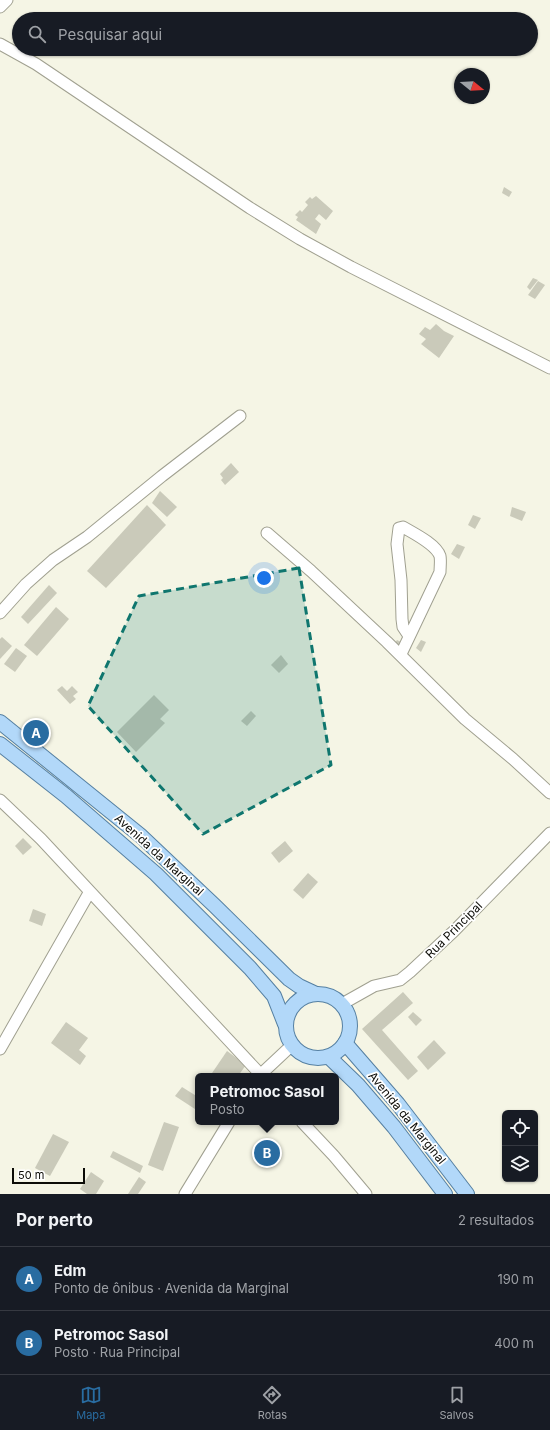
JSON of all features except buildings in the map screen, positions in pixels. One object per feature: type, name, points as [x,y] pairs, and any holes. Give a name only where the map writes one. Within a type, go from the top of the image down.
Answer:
[{"type":"main road","name":"Avenida da Marginal","points":[[0,722],[141,836],[215,906],[289,980],[314,993]]},
{"type":"main road","name":"Avenida da Marginal","points":[[0,744],[66,796],[156,874],[250,968],[274,996],[285,1024]]},
{"type":"main road","points":[[314,993],[324,994],[334,998],[342,1004],[350,1019],[349,1036],[345,1043],[338,1051],[329,1057],[319,1059],[308,1058],[291,1046],[286,1035],[285,1024],[288,1013],[294,1003],[303,997],[314,993]]},
{"type":"main road","name":"Avenida da Marginal","points":[[345,1043],[398,1104],[468,1194]]},
{"type":"main road","name":"Avenida da Marginal","points":[[329,1057],[358,1085],[394,1127],[445,1194]]},
{"type":"street","points":[[0,7],[7,0]]},
{"type":"street","points":[[0,44],[12,51]]},
{"type":"street","points":[[22,56],[36,64],[250,208],[300,239],[351,267],[550,368]]},
{"type":"street","points":[[0,614],[26,584],[53,560],[87,537],[162,476],[240,416]]},
{"type":"street","points":[[401,654],[440,572],[440,556],[435,548],[403,527],[399,528],[397,544],[401,580],[402,620],[409,636]]},
{"type":"street","points":[[267,533],[311,571],[401,654],[466,719],[550,793]]},
{"type":"street","points":[[0,800],[41,840],[90,892],[257,1073]]},
{"type":"street","name":"Rua Principal","points":[[342,1004],[374,986],[400,980],[410,972],[454,931],[550,833]]},
{"type":"street","points":[[0,1049],[90,892]]},
{"type":"street","points":[[263,1073],[291,1046]]},
{"type":"street","points":[[185,1194],[227,1125]]},
{"type":"street","points":[[305,1125],[334,1156],[366,1194]]},
{"type":"highlighted area","points":[[299,568],[331,765],[203,834],[88,706],[139,596]]},
{"type":"place","name":"Edm","points":[[36,733]]},
{"type":"place","name":"Petromoc Sasol","points":[[267,1153]]}]
